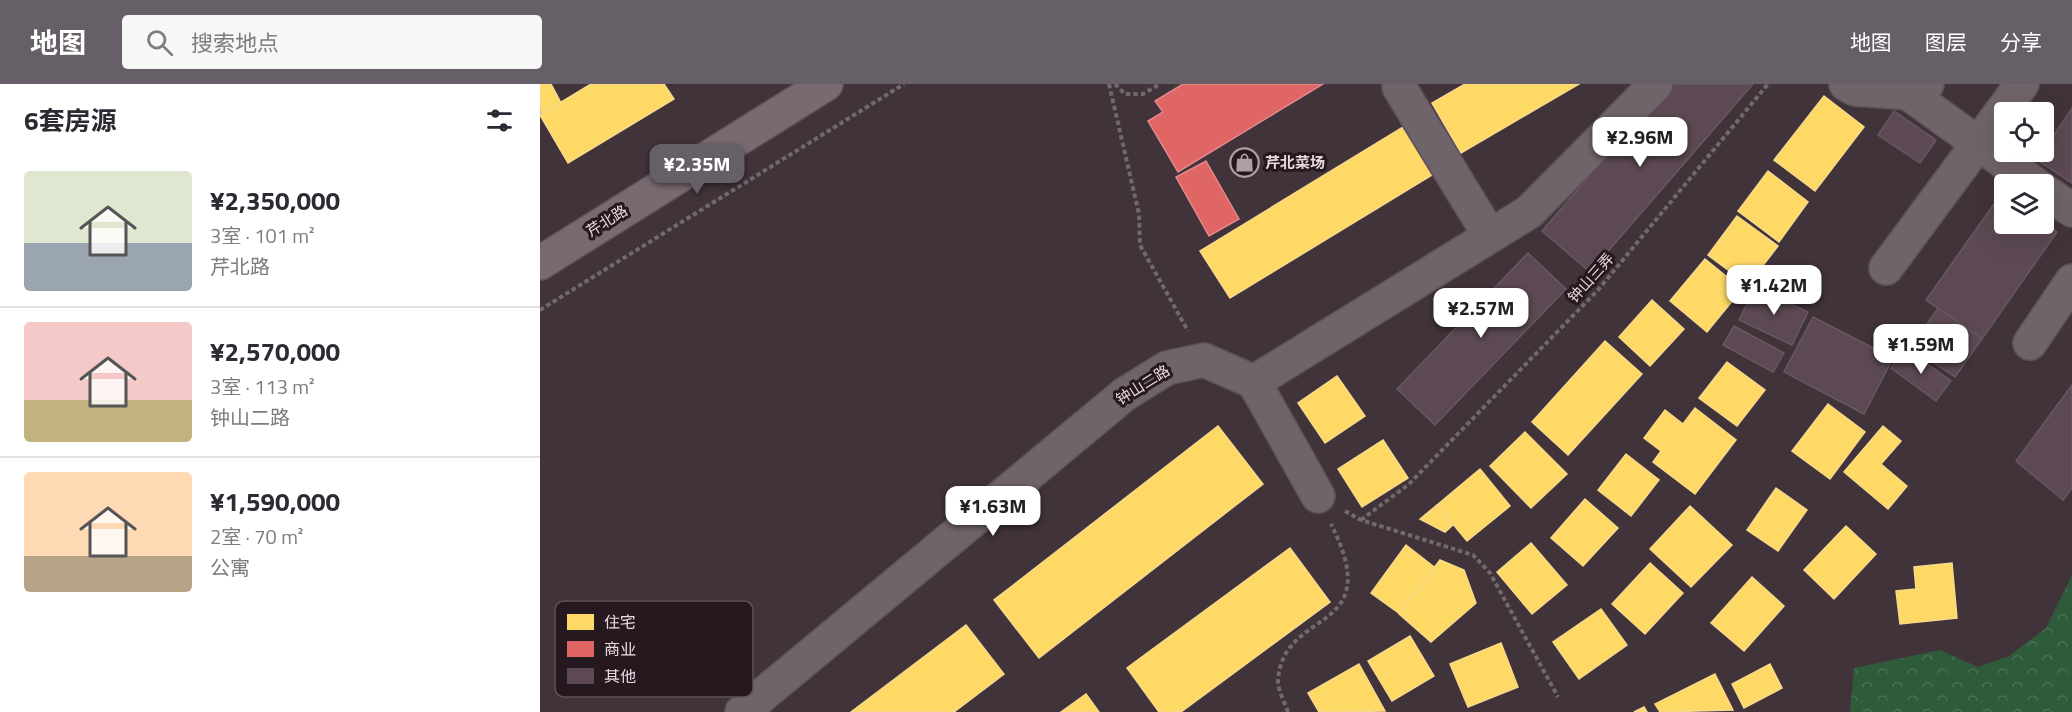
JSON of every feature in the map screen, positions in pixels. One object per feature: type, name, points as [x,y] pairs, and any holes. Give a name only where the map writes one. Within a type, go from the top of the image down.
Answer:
[{"type":"main road","name":"芹北路","points":[[540,263],[826,84]]},
{"type":"street","points":[[1254,382],[1529,212],[1656,84]]},
{"type":"street","points":[[1846,84],[1855,89],[1918,89],[1976,142],[2021,174]]},
{"type":"street","points":[[1886,268],[1976,142],[2022,84]]},
{"type":"street","points":[[1399,87],[1490,236]]},
{"type":"street","points":[[2054,198],[2072,210]]},
{"type":"street","points":[[2030,343],[2072,281]]},
{"type":"street","points":[[1204,360],[1254,382],[1318,496]]},
{"type":"street","name":"钟山二路","points":[[742,712],[1125,394],[1167,368],[1204,360]]},
{"type":"path","points":[[540,310],[904,84]]},
{"type":"path","points":[[1109,84],[1139,214],[1140,245],[1204,360]]},
{"type":"path","points":[[1115,84],[1125,94],[1143,93],[1160,84]]},
{"type":"path","name":"钟山三弄","points":[[1360,520],[1409,484],[1598,290],[1768,84]]},
{"type":"path","points":[[1318,496],[1360,520],[1473,555],[1490,573],[1558,697]]},
{"type":"path","points":[[1288,712],[1278,683],[1285,652],[1338,607],[1349,588],[1350,573],[1341,543],[1318,496]]},
{"type":"green space","points":[[2072,575],[2072,712],[1850,712],[1854,668],[1940,650],[1978,667],[2009,656],[2046,628]]},
{"type":"building: 住宅","points":[[540,84],[551,84],[561,103],[541,113]]},
{"type":"building: 住宅","points":[[591,84],[664,84],[674,99],[568,163],[540,115]]},
{"type":"building: 住宅","points":[[1465,84],[1579,84],[1461,153],[1432,103]]},
{"type":"building: 住宅","points":[[1824,96],[1864,127],[1815,191],[1774,160]]},
{"type":"building: 住宅","points":[[1403,127],[1432,175],[1230,298],[1200,251]]},
{"type":"building: 住宅","points":[[1768,171],[1808,202],[1779,242],[1738,211]]},
{"type":"building: 住宅","points":[[1737,216],[1778,246],[1748,285],[1708,255]]},
{"type":"building: 住宅","points":[[1705,259],[1742,289],[1707,332],[1670,301]]},
{"type":"building: 住宅","points":[[1652,300],[1684,329],[1650,366],[1619,337]]},
{"type":"building: 住宅","points":[[1605,341],[1642,374],[1568,455],[1532,422]]},
{"type":"building: 住宅","points":[[1727,362],[1765,390],[1737,426],[1699,398]]},
{"type":"building: 住宅","points":[[1337,376],[1365,416],[1325,443],[1298,403]]},
{"type":"building: 住宅","points":[[1828,404],[1865,432],[1830,479],[1792,451]]},
{"type":"building: 住宅","points":[[1695,408],[1736,440],[1695,494],[1653,462],[1661,451],[1644,438],[1665,410],[1683,424]]},
{"type":"building: 住宅","points":[[1218,426],[1263,484],[1039,658],[994,600]]},
{"type":"building: 住宅","points":[[1883,426],[1901,441],[1881,464],[1907,486],[1888,509],[1844,472]]},
{"type":"building: 住宅","points":[[1525,432],[1567,474],[1531,508],[1490,466]]},
{"type":"building: 住宅","points":[[1383,440],[1408,478],[1362,507],[1338,469]]},
{"type":"building: 住宅","points":[[1626,454],[1659,480],[1631,516],[1598,490]]},
{"type":"building: 住宅","points":[[1480,469],[1510,506],[1467,541],[1437,505]]},
{"type":"building: 住宅","points":[[1776,488],[1807,510],[1778,551],[1747,530]]},
{"type":"building: 住宅","points":[[1585,499],[1618,528],[1583,566],[1551,538]]},
{"type":"building: 住宅","points":[[1437,505],[1453,525],[1445,532],[1420,519]]},
{"type":"building: 住宅","points":[[1690,506],[1732,545],[1691,587],[1650,549]]},
{"type":"building: 住宅","points":[[1846,526],[1876,554],[1834,599],[1804,570]]},
{"type":"building: 住宅","points":[[1531,543],[1567,585],[1532,614],[1497,572]]},
{"type":"building: 住宅","points":[[1406,545],[1434,567],[1400,614],[1371,593]]},
{"type":"building: 住宅","points":[[1290,548],[1330,602],[1181,712],[1159,712],[1127,668]]},
{"type":"building: 住宅","points":[[1440,560],[1464,570],[1476,603],[1431,642],[1399,614]]},
{"type":"building: 住宅","points":[[1650,563],[1683,593],[1645,634],[1612,604]]},
{"type":"building: 住宅","points":[[1952,563],[1957,618],[1900,624],[1896,591],[1916,589],[1914,567]]},
{"type":"building: 住宅","points":[[1752,577],[1784,606],[1744,651],[1711,623]]},
{"type":"building: 住宅","points":[[1601,609],[1627,645],[1579,679],[1553,642]]},
{"type":"building: 住宅","points":[[966,625],[1004,674],[954,712],[851,712]]},
{"type":"building: 住宅","points":[[1410,636],[1434,676],[1392,701],[1368,661]]},
{"type":"building: 住宅","points":[[1501,643],[1518,687],[1468,707],[1450,664]]},
{"type":"building: 住宅","points":[[1359,664],[1385,711],[1319,712],[1308,693]]},
{"type":"building: 住宅","points":[[1770,664],[1782,688],[1744,708],[1732,684]]},
{"type":"building: 住宅","points":[[1715,674],[1733,710],[1660,712],[1655,704]]},
{"type":"building: 住宅","points":[[1086,694],[1099,712],[1061,712]]},
{"type":"building: 住宅","points":[[1644,707],[1647,712],[1634,712]]},
{"type":"building: 商业","points":[[1183,84],[1323,84],[1178,172],[1148,121],[1163,112],[1155,101]]},
{"type":"building: 商业","points":[[1206,161],[1239,219],[1209,236],[1176,177]]},
{"type":"building: 其他","points":[[1669,84],[1753,84],[1590,272],[1542,231]]},
{"type":"building: 其他","points":[[2072,108],[2072,183],[2040,162],[2054,162],[2054,135]]},
{"type":"building: 其他","points":[[1894,111],[1936,140],[1920,163],[1878,135]]},
{"type":"building: 其他","points":[[1994,204],[1994,234],[2054,234],[2054,230],[2057,232],[1982,339],[1926,300]]},
{"type":"building: 其他","points":[[1528,253],[1566,289],[1435,425],[1397,389]]},
{"type":"building: 其他","points":[[1755,287],[1808,312],[1792,345],[1739,320]]},
{"type":"building: 其他","points":[[1938,308],[1982,339],[1955,377],[1911,347]]},
{"type":"building: 其他","points":[[1813,317],[1893,358],[1864,414],[1784,372]]},
{"type":"building: 其他","points":[[1734,326],[1784,353],[1773,372],[1723,345]]},
{"type":"building: 其他","points":[[1905,348],[1951,381],[1936,401],[1891,368]]},
{"type":"building: 其他","points":[[2072,385],[2072,488],[2063,500],[2016,461]]},
{"type":"place","name":"芹北菜场","points":[[1244,163]]}]
